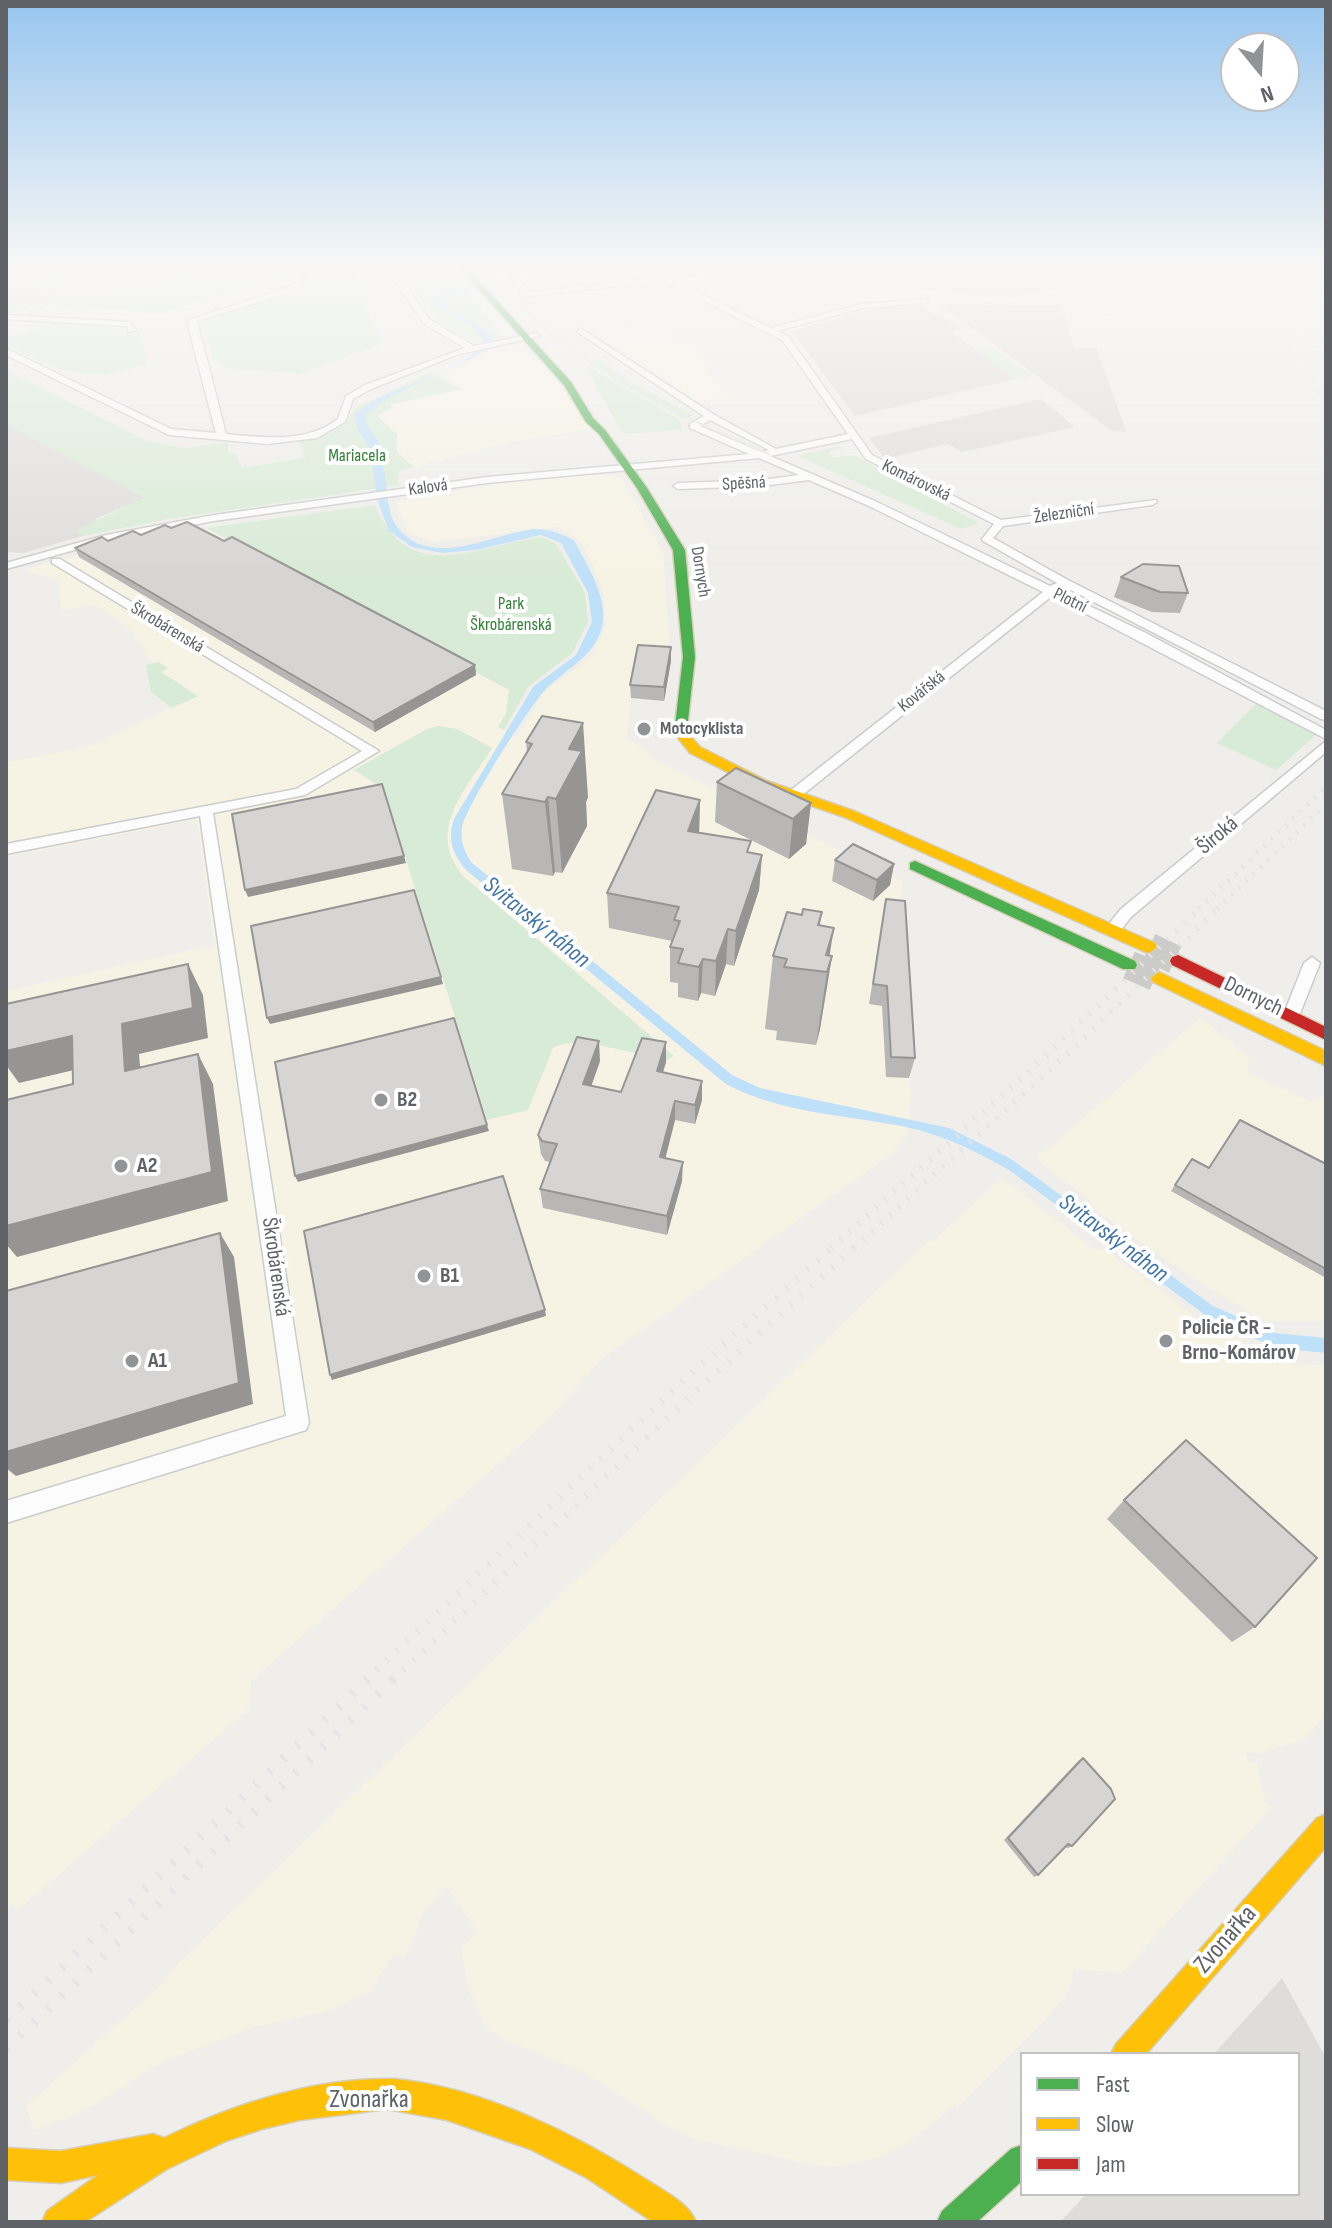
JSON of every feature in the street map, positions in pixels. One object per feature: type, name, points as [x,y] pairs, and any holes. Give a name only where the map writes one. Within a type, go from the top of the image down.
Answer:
[{"type":"main road","name":"Dornych","points":[[557,371],[569,384],[589,423],[602,432],[627,468],[679,550],[689,657],[680,716],[683,733],[704,757],[762,784],[799,810],[1129,965]]},
{"type":"main road","points":[[568,371],[582,383],[603,421],[602,432]]},
{"type":"main road","name":"Dornych","points":[[762,784],[796,793],[1149,947]]},
{"type":"main road","name":"Dornych","points":[[1178,961],[1326,1034]]},
{"type":"main road","name":"Dornych","points":[[1159,978],[1326,1059]]},
{"type":"main road","name":"Zvonařka","points":[[1128,2052],[1326,1827]]},
{"type":"main road","name":"Zvonařka","points":[[58,2222],[105,2188],[175,2145],[238,2119],[304,2101],[396,2094],[499,2119],[569,2147],[680,2222]]},
{"type":"main road","points":[[6,2164],[28,2169],[57,2169],[175,2145]]},
{"type":"main road","points":[[953,2222],[1020,2162]]},
{"type":"street","points":[[45,371],[169,432],[267,441],[314,436],[342,420],[354,394],[414,371]]},
{"type":"street","points":[[205,371],[222,438]]},
{"type":"street","points":[[642,371],[710,416],[781,452]]},
{"type":"street","name":"Komárovská","points":[[808,371],[873,460],[1000,523]]},
{"type":"street","name":"Plotní","points":[[710,416],[693,426],[810,477],[1048,590],[1192,662],[1326,735]]},
{"type":"street","name":"Kalová","points":[[6,566],[136,532],[401,491],[520,476],[761,456],[854,436]]},
{"type":"street","name":"Spěšná","points":[[678,486],[752,484],[810,477]]},
{"type":"street","name":"Železniční","points":[[1000,523],[1152,502]]},
{"type":"street","name":"Plotní","points":[[1000,523],[990,531],[989,543],[1326,716]]},
{"type":"street","name":"Škrobárenská","points":[[6,849],[300,792],[372,751],[56,561]]},
{"type":"street","name":"Kovářská","points":[[796,793],[1048,590],[1064,582]]},
{"type":"street","name":"Široká","points":[[1112,930],[1126,913],[1326,745]]},
{"type":"street","name":"Škrobárenská","points":[[6,1512],[298,1423],[206,811]]},
{"type":"street","points":[[1291,1016],[1312,963]]},
{"type":"street","points":[[977,2222],[999,2183]]},
{"type":"shaded area","points":[[455,371],[550,371],[591,429],[516,441],[414,467],[397,452],[397,434],[377,416],[389,405],[460,389],[445,377]]},
{"type":"shaded area","points":[[652,371],[705,371],[728,397],[697,401]]},
{"type":"shaded area","points":[[822,371],[1004,371],[1015,379],[855,416]]},
{"type":"shaded area","points":[[1030,371],[1105,371],[1126,432],[1112,431]]},
{"type":"shaded area","points":[[1041,399],[1075,427],[962,452],[947,444],[885,459],[869,438]]},
{"type":"shaded area","points":[[6,424],[145,498],[95,519],[98,521],[79,532],[83,536],[23,553],[6,552]]},
{"type":"shaded area","points":[[597,475],[620,477],[663,552],[671,661],[664,701],[631,699],[627,739],[647,750],[651,758],[902,881],[900,948],[911,1094],[908,1133],[893,1153],[603,1358],[545,1423],[251,1681],[250,1708],[18,1910],[14,1903],[6,1910],[6,991],[214,945],[198,826],[190,821],[6,857],[6,762],[87,747],[172,707],[163,679],[130,629],[96,605],[61,610],[59,581],[24,570],[141,538],[206,528],[510,690],[506,714],[498,727],[522,739],[518,736],[544,692],[590,658],[606,626],[604,594],[588,555],[579,540],[559,527],[431,542],[407,531],[396,502],[502,483]]},
{"type":"shaded area","points":[[1201,1017],[1249,1058],[1248,1072],[1310,1101],[1326,1094],[1326,1321],[1264,1321],[1190,1276],[1099,1213],[1089,1200],[1036,1159]]},
{"type":"shaded area","points":[[1002,1178],[1095,1250],[1104,1249],[1201,1321],[1291,1364],[1326,1365],[1326,1713],[1305,1739],[1261,1753],[1246,1752],[1248,1761],[1257,1763],[1266,1804],[1273,1806],[1122,1973],[1073,1969],[1070,1990],[1048,2017],[957,2108],[955,2105],[908,2143],[879,2157],[855,2164],[823,2167],[698,2140],[674,2130],[582,2071],[505,2040],[487,2028],[467,1986],[461,1948],[477,1932],[446,1886],[424,1912],[405,1958],[393,1954],[370,1992],[328,2011],[251,2028],[164,2061],[84,2111],[35,2130],[25,2107],[160,1986],[168,1973],[927,1242],[933,1241]]},
{"type":"shaded area","points":[[1282,1978],[1326,2058],[1326,2222],[1060,2222],[1084,2196],[1300,2196],[1300,2052],[1216,2052]]},
{"type":"green space","name":"Mariacela","points":[[8,371],[147,441],[184,448],[228,442],[228,453],[236,454],[242,468],[305,458],[299,441],[332,431],[346,423],[354,409],[430,372],[461,389],[390,405],[393,408],[377,416],[397,434],[397,452],[414,467],[400,470],[398,482],[401,485],[168,519],[83,536],[75,531],[144,498],[6,424]]},
{"type":"green space","points":[[66,371],[121,371],[90,375]]},
{"type":"green space","points":[[261,371],[308,371],[300,374]]},
{"type":"green space","points":[[588,371],[596,371],[680,420],[683,430],[622,434]]},
{"type":"green space","points":[[603,371],[615,371],[693,415],[684,419]]},
{"type":"green space","points":[[1004,371],[1026,371],[1033,376],[1015,379]]},
{"type":"green space","points":[[836,447],[846,448],[832,450],[829,453],[833,458],[854,455],[979,523],[961,529],[798,456]]},
{"type":"green space","name":"Park Škrobárenská","points":[[375,505],[389,531],[406,546],[426,554],[470,552],[542,537],[556,544],[585,593],[588,622],[572,653],[528,687],[504,730],[498,727],[506,714],[509,690],[206,528]]},
{"type":"green space","points":[[159,662],[168,668],[161,672],[198,696],[172,708],[151,692],[146,665]]},
{"type":"green space","points":[[1256,704],[1316,735],[1276,770],[1217,743]]},
{"type":"green space","points":[[438,726],[457,729],[492,748],[462,794],[449,825],[448,841],[452,858],[462,875],[674,1056],[666,1061],[591,1044],[563,1044],[553,1048],[528,1110],[487,1120],[384,789],[354,770],[425,730]]},
{"type":"water","name":"Svitavský náhon","points":[[443,371],[409,387],[365,415],[381,447],[382,452],[375,454],[384,470],[390,510],[398,528],[427,547],[445,548],[533,529],[550,530],[574,540],[598,589],[603,610],[603,621],[595,643],[537,700],[499,757],[466,816],[462,827],[463,845],[471,862],[732,1075],[760,1088],[949,1128],[1011,1159],[1213,1306],[1274,1333],[1326,1338],[1326,1353],[1275,1348],[1204,1314],[1009,1170],[959,1144],[906,1127],[791,1107],[747,1094],[726,1084],[466,870],[452,846],[454,819],[533,687],[576,655],[592,622],[588,593],[561,543],[541,535],[476,550],[442,553],[412,547],[389,531],[377,500],[371,450],[357,428],[355,414],[385,395]]},
{"type":"building","points":[[187,522],[224,541],[232,537],[475,665],[373,722],[75,548],[102,537],[108,541],[133,531],[141,535],[165,525],[171,528]]},
{"type":"building","points":[[1143,564],[1179,566],[1188,593],[1160,592],[1121,577]]},
{"type":"building","points":[[638,645],[671,647],[664,687],[630,685]]},
{"type":"building","points":[[542,716],[583,723],[569,749],[582,751],[556,799],[548,797],[545,802],[502,794],[532,744],[526,742]]},
{"type":"building","points":[[736,768],[811,803],[793,819],[717,782]]},
{"type":"building","points":[[382,784],[404,856],[245,890],[232,814]]},
{"type":"building","points":[[656,790],[700,800],[688,831],[751,841],[747,852],[762,855],[736,931],[728,929],[716,961],[703,959],[699,967],[678,963],[683,949],[670,947],[680,921],[674,920],[679,907],[607,893]]},
{"type":"building","points":[[853,844],[894,864],[877,880],[835,860]]},
{"type":"building","points":[[414,890],[441,977],[267,1018],[251,926]]},
{"type":"building","points":[[886,899],[905,901],[915,1058],[891,1057],[887,986],[873,984]]},
{"type":"building","points":[[803,909],[822,912],[818,925],[834,928],[826,955],[832,956],[827,972],[784,967],[787,959],[773,956],[787,912],[802,915]]},
{"type":"building","points":[[188,964],[193,1008],[122,1024],[125,1071],[198,1054],[212,1172],[6,1226],[6,1100],[73,1084],[72,1036],[6,1051],[6,1004]]},
{"type":"building","name":"B2","points":[[454,1018],[487,1125],[295,1176],[275,1062]]},
{"type":"building","points":[[577,1037],[599,1041],[583,1084],[621,1092],[642,1038],[666,1042],[657,1071],[702,1081],[695,1105],[675,1101],[660,1157],[683,1162],[667,1216],[540,1189],[557,1144],[542,1141],[538,1135]]},
{"type":"building","points":[[1240,1120],[1326,1164],[1326,1269],[1175,1185],[1192,1159],[1209,1168]]},
{"type":"building","name":"B1","points":[[503,1176],[545,1310],[330,1375],[304,1231]]},
{"type":"building","name":"A1","points":[[220,1233],[239,1383],[6,1452],[6,1291]]},
{"type":"building","points":[[1186,1440],[1317,1558],[1255,1627],[1124,1500]]},
{"type":"building","points":[[1083,1758],[1111,1789],[1115,1799],[1072,1846],[1068,1844],[1038,1875],[1008,1838]]},
{"type":"tunnel","points":[[1149,947],[1178,961]]},
{"type":"tunnel","points":[[1129,965],[1159,978]]},
{"type":"tram line","points":[[603,371],[690,419],[769,454]]},
{"type":"railway","points":[[1305,371],[1326,404]]},
{"type":"railway","points":[[1199,909],[1326,787]]},
{"type":"railway","points":[[1217,909],[1326,804]]},
{"type":"railway","points":[[831,1248],[1044,1058],[1201,907]]},
{"type":"railway","points":[[854,1248],[1056,1065],[1220,907]]},
{"type":"railway","points":[[366,1680],[686,1378],[834,1246]]},
{"type":"railway","points":[[393,1680],[698,1389],[856,1246]]},
{"type":"railway","points":[[6,2020],[369,1678]]},
{"type":"railway","points":[[6,2049],[395,1678]]},
{"type":"traffic: fast","points":[[556,371],[568,384],[589,420],[602,432],[642,488],[679,550],[689,657],[682,726]]},
{"type":"traffic: fast","points":[[915,866],[1129,965]]},
{"type":"traffic: fast","points":[[953,2222],[1020,2162]]},
{"type":"traffic: slow","points":[[682,726],[685,738],[695,750],[762,784],[849,814],[1149,947]]},
{"type":"traffic: slow","points":[[1159,978],[1326,1059]]},
{"type":"traffic: slow","points":[[1128,2052],[1326,1827]]},
{"type":"traffic: slow","points":[[58,2222],[156,2158],[225,2126],[300,2105],[387,2094],[414,2097],[479,2114],[540,2138],[598,2167],[680,2222]]},
{"type":"traffic: slow","points":[[6,2164],[61,2167],[153,2149]]},
{"type":"traffic: jam","points":[[1178,961],[1326,1034]]},
{"type":"place","name":"Motocyklista","points":[[644,729]]},
{"type":"place","name":"B2","points":[[381,1100]]},
{"type":"place","name":"A2","points":[[121,1166]]},
{"type":"place","name":"B1","points":[[424,1276]]},
{"type":"place","name":"Policie ČR - Brno-Komárov","points":[[1166,1341]]},
{"type":"place","name":"A1","points":[[132,1361]]}]
